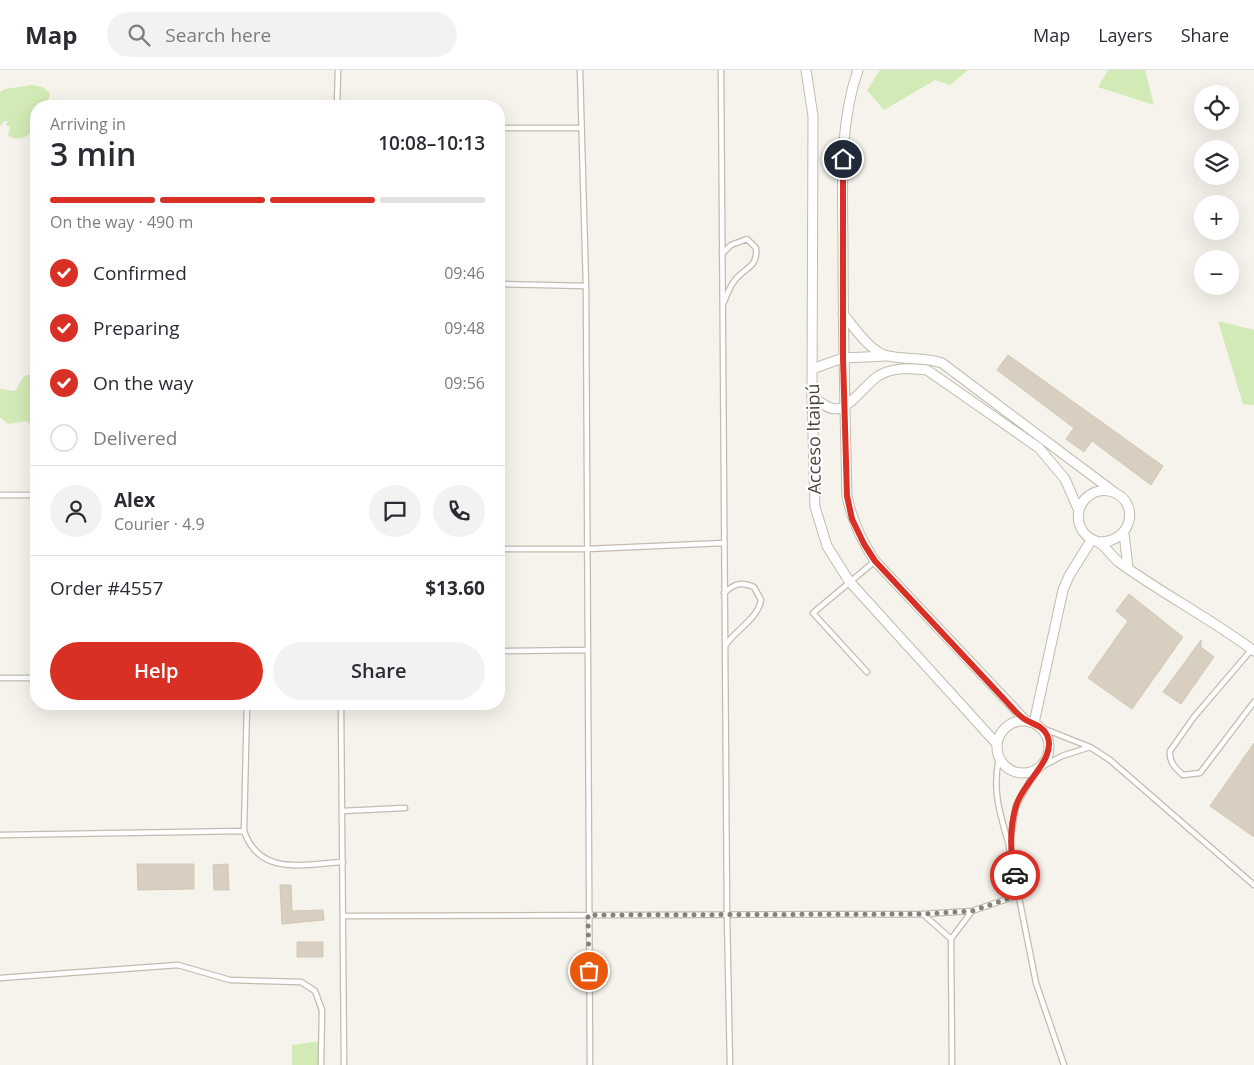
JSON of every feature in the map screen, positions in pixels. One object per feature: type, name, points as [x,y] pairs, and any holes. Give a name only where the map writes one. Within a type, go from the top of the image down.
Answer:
[{"type":"street","name":"Acceso Itaipú","points":[[806,70],[813,116],[812,396],[815,508],[827,546],[849,581],[997,744]]},
{"type":"street","name":"Acceso Itaipú","points":[[858,70],[846,119],[843,159],[844,406],[847,496],[852,519],[875,561],[1034,724]]},
{"type":"street","points":[[843,314],[858,333],[886,356]]},
{"type":"street","points":[[812,369],[843,358],[886,356],[928,359],[942,363],[1118,495],[1129,509],[1130,517],[1124,534],[1128,567]]},
{"type":"street","points":[[812,396],[830,408],[837,409],[844,406],[877,377],[889,371],[908,367],[927,370],[1039,448],[1065,479],[1079,511],[1080,527],[1115,559],[1253,650]]},
{"type":"street","points":[[1079,511],[1087,497],[1094,492],[1102,491],[1118,495]]},
{"type":"street","points":[[1096,541],[1117,539],[1124,534]]},
{"type":"street","points":[[1034,724],[1063,590],[1096,541]]},
{"type":"street","points":[[1014,722],[1034,724],[1050,744],[1048,758],[1039,769],[1018,773],[1005,766],[999,758],[997,744],[999,735],[1014,722]]},
{"type":"lane","points":[[337,100],[338,70]]},
{"type":"lane","points":[[580,70],[586,286],[590,1065]]},
{"type":"lane","points":[[721,70],[724,593],[730,1065]]},
{"type":"lane","points":[[505,128],[581,128]]},
{"type":"lane","points":[[722,254],[731,245],[747,239],[756,248],[757,258],[754,265],[736,279],[722,305]]},
{"type":"lane","points":[[505,284],[586,286]]},
{"type":"lane","points":[[0,495],[30,495]]},
{"type":"lane","points":[[505,550],[587,549],[724,543]]},
{"type":"lane","points":[[867,672],[813,613],[875,561]]},
{"type":"lane","points":[[724,593],[731,586],[742,582],[754,587],[761,600],[756,612],[731,636],[725,647]]},
{"type":"lane","points":[[505,651],[587,650]]},
{"type":"lane","points":[[1253,650],[1194,717],[1170,750],[1169,757],[1178,770],[1183,775],[1200,772],[1254,702]]},
{"type":"lane","points":[[0,678],[30,678]]},
{"type":"lane","points":[[247,710],[244,831],[250,845],[259,856],[271,863],[343,862]]},
{"type":"lane","points":[[342,710],[344,1065]]},
{"type":"lane","points":[[1034,724],[1090,747],[1110,760],[1254,886]]},
{"type":"lane","points":[[1010,847],[1016,806],[1039,769],[1062,756],[1090,747]]},
{"type":"lane","points":[[999,758],[995,780],[999,814],[1010,847],[1036,983],[1064,1065]]},
{"type":"lane","points":[[342,812],[404,808]]},
{"type":"lane","points":[[0,835],[244,831]]},
{"type":"lane","points":[[343,916],[923,914],[972,911],[1019,895]]},
{"type":"lane","points":[[952,1065],[951,939],[972,911]]},
{"type":"lane","points":[[923,914],[951,939]]},
{"type":"lane","points":[[0,978],[178,965],[230,980],[301,982],[315,992],[322,1010],[321,1065]]},
{"type":"green space","points":[[880,70],[968,70],[950,85],[935,80],[884,110],[867,90]]},
{"type":"green space","points":[[1108,70],[1145,70],[1154,105],[1098,87]]},
{"type":"green space","points":[[32,85],[42,87],[49,92],[48,100],[30,100],[30,134],[23,138],[16,139],[8,136],[10,127],[6,125],[8,121],[4,121],[0,126],[0,92],[5,89]]},
{"type":"green space","points":[[1218,321],[1254,330],[1254,405],[1243,404]]},
{"type":"green space","points":[[30,374],[30,424],[27,421],[8,424],[0,417],[0,389],[15,391],[24,376]]},
{"type":"green space","points":[[320,1041],[320,1065],[292,1065],[292,1045]]},
{"type":"building","points":[[1008,355],[1163,466],[1151,485],[1092,441],[1084,452],[1066,439],[1074,428],[997,370]]},
{"type":"building","points":[[1129,594],[1183,637],[1132,709],[1088,678],[1128,621],[1116,611]]},
{"type":"building","points":[[1201,640],[1201,647],[1214,657],[1181,704],[1163,692]]},
{"type":"building","points":[[1254,743],[1254,837],[1210,806]]},
{"type":"building","points":[[137,864],[194,864],[194,889],[138,890]]},
{"type":"building","points":[[228,864],[229,890],[214,890],[213,865]]},
{"type":"building","points":[[280,885],[291,885],[292,911],[323,910],[324,920],[282,924]]},
{"type":"building","points":[[297,942],[323,942],[323,957],[297,957]]},
{"type":"way so far","points":[[589,971],[588,915],[923,914],[972,911],[1019,895],[1015,875]]},
{"type":"route","points":[[843,159],[843,358],[847,496],[852,519],[875,561],[1004,699],[1025,720],[1042,728],[1047,736],[1050,744],[1048,758],[1036,770],[1016,806],[1010,847],[1015,875]]}]
